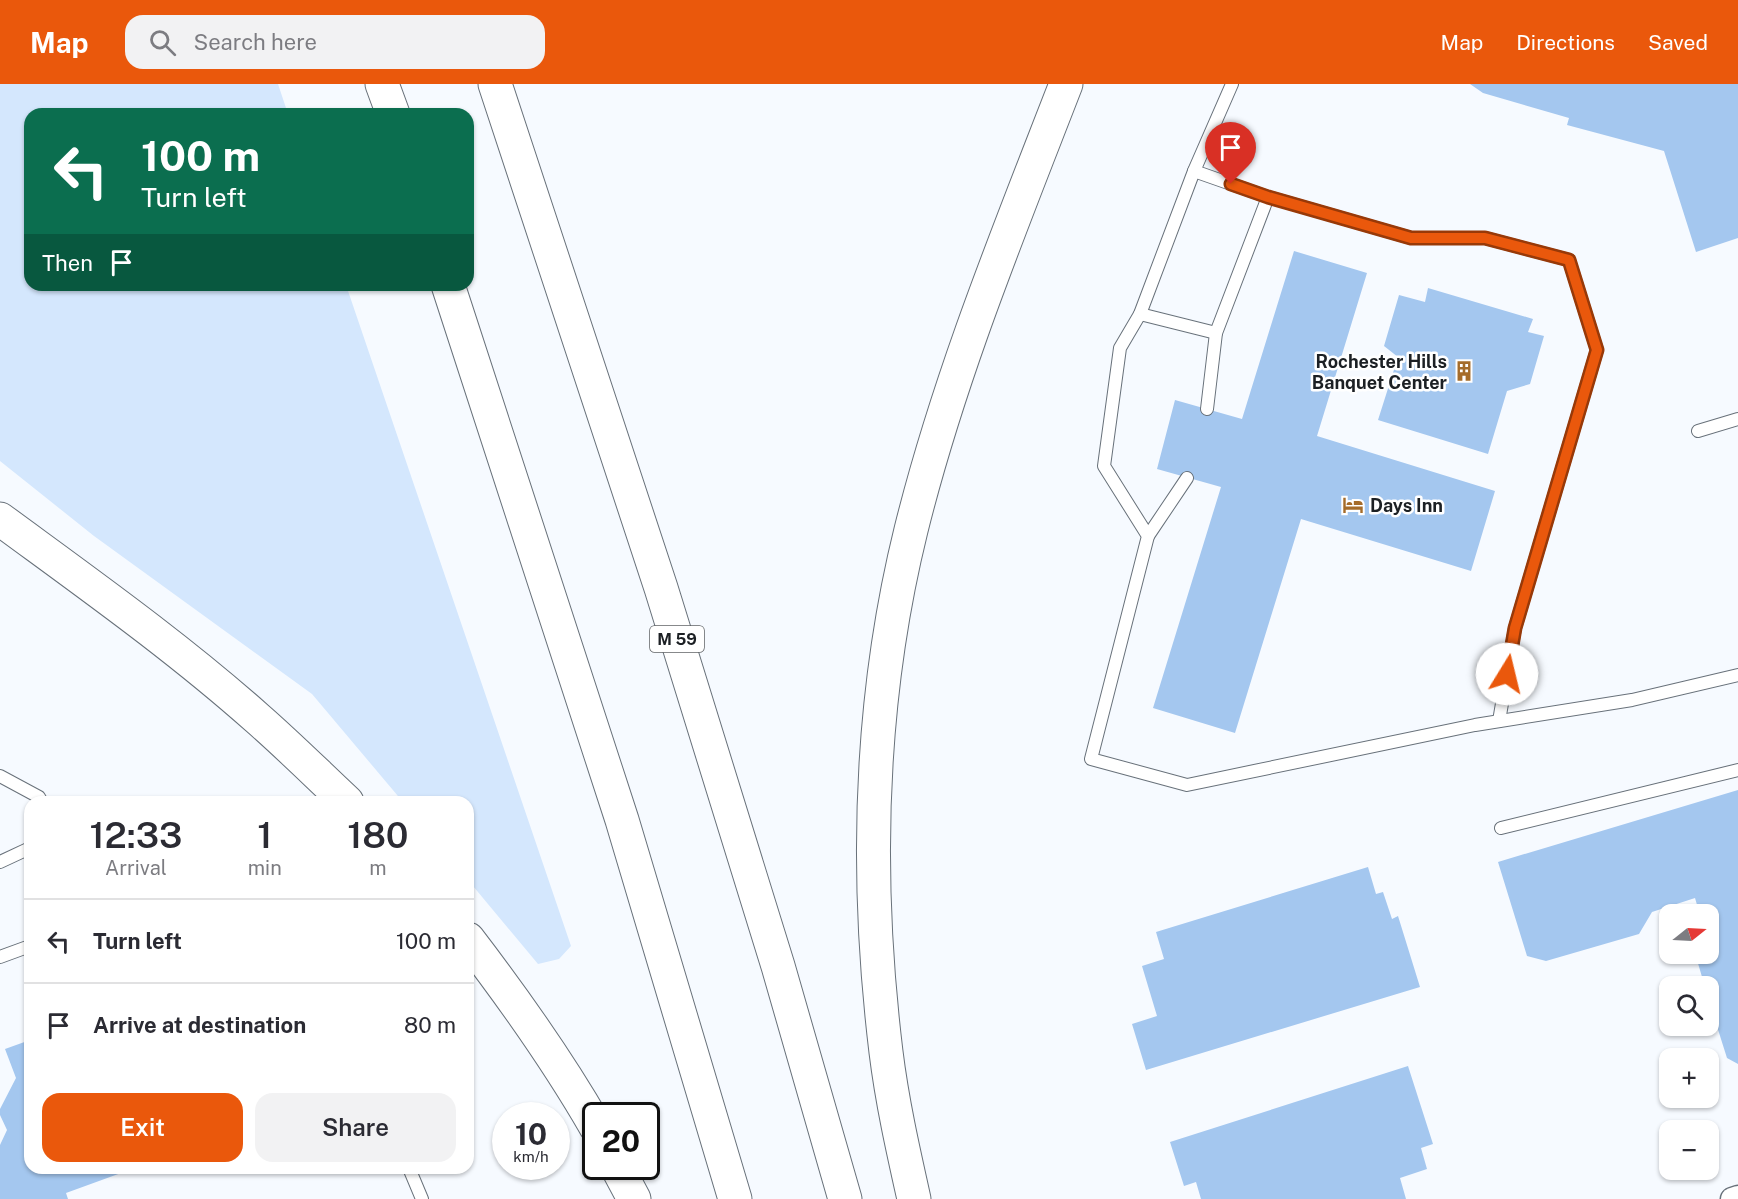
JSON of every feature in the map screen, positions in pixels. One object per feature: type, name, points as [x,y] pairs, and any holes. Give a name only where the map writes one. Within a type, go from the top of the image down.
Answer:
[{"type":"highway","points":[[382,84],[391,108]]},
{"type":"highway","name":"M 59","points":[[495,84],[661,588],[778,966],[845,1199]]},
{"type":"highway","points":[[914,1199],[886,1054],[875,925],[876,792],[885,673],[910,533],[927,468],[981,310],[1066,84]]},
{"type":"highway","points":[[450,291],[622,820],[735,1199]]},
{"type":"highway","points":[[0,519],[205,674],[257,717],[341,796]]},
{"type":"highway","points":[[474,947],[536,1032],[582,1103]]},
{"type":"highway","points":[[624,1180],[634,1199]]},
{"type":"street","points":[[1732,1199],[1738,1197]]},
{"type":"lane","points":[[1148,536],[1104,466],[1120,348],[1140,314],[1194,171],[1232,84]]},
{"type":"lane","points":[[1194,171],[1268,197],[1411,238],[1485,238],[1569,260],[1597,350],[1515,628],[1499,721]]},
{"type":"lane","points":[[1207,409],[1216,333],[1268,197]]},
{"type":"lane","points":[[1140,314],[1216,333]]},
{"type":"lane","points":[[1698,431],[1738,419]]},
{"type":"lane","points":[[1187,478],[1148,536],[1091,759],[1187,785],[1499,721],[1632,700],[1738,675]]},
{"type":"lane","points":[[1501,828],[1738,770]]},
{"type":"lane","points":[[0,776],[37,796]]},
{"type":"lane","points":[[0,862],[24,851]]},
{"type":"lane","points":[[0,957],[24,948]]},
{"type":"lane","points":[[412,1174],[422,1199]]},
{"type":"shaded area","points":[[0,84],[278,84],[286,108],[24,108],[24,291],[348,291],[571,946],[559,959],[538,964],[474,887],[474,796],[398,796],[312,694],[94,536],[0,461]]},
{"type":"building","points":[[1470,84],[1738,84],[1738,238],[1696,252],[1664,151],[1567,125],[1569,118],[1483,93]]},
{"type":"building","name":"Days Inn","points":[[1294,251],[1367,273],[1317,436],[1495,491],[1471,571],[1301,519],[1235,733],[1153,708],[1221,487],[1157,469],[1175,400],[1242,419]]},
{"type":"building","name":"Rochester Hills Banquet Center","points":[[1428,288],[1533,319],[1528,332],[1544,336],[1530,384],[1507,391],[1488,454],[1378,420],[1398,357],[1384,346],[1399,295],[1425,302]]},
{"type":"building","points":[[1738,790],[1738,1064],[1727,1058],[1719,1033],[1719,976],[1702,976],[1698,964],[1719,964],[1719,904],[1697,904],[1695,898],[1677,904],[1659,904],[1659,910],[1652,912],[1639,934],[1546,961],[1527,956],[1498,862]]},
{"type":"building","points":[[1368,867],[1376,894],[1383,892],[1392,919],[1398,916],[1420,987],[1146,1070],[1132,1024],[1157,1016],[1142,966],[1164,959],[1156,932]]},
{"type":"building","points":[[24,1042],[24,1174],[118,1174],[66,1193],[68,1199],[0,1199],[0,1145],[7,1130],[0,1115],[0,1109],[16,1078],[5,1049]]},
{"type":"building","points":[[1408,1066],[1433,1144],[1421,1148],[1427,1169],[1400,1178],[1406,1199],[1201,1199],[1196,1182],[1184,1186],[1170,1142]]},
{"type":"place","name":"Rochester Hills Banquet Center","points":[[1464,371]]},
{"type":"place","name":"Days Inn","points":[[1353,505]]},
{"type":"route","points":[[1231,184],[1268,197],[1411,238],[1485,238],[1569,260],[1597,350],[1515,628],[1507,674]]}]
